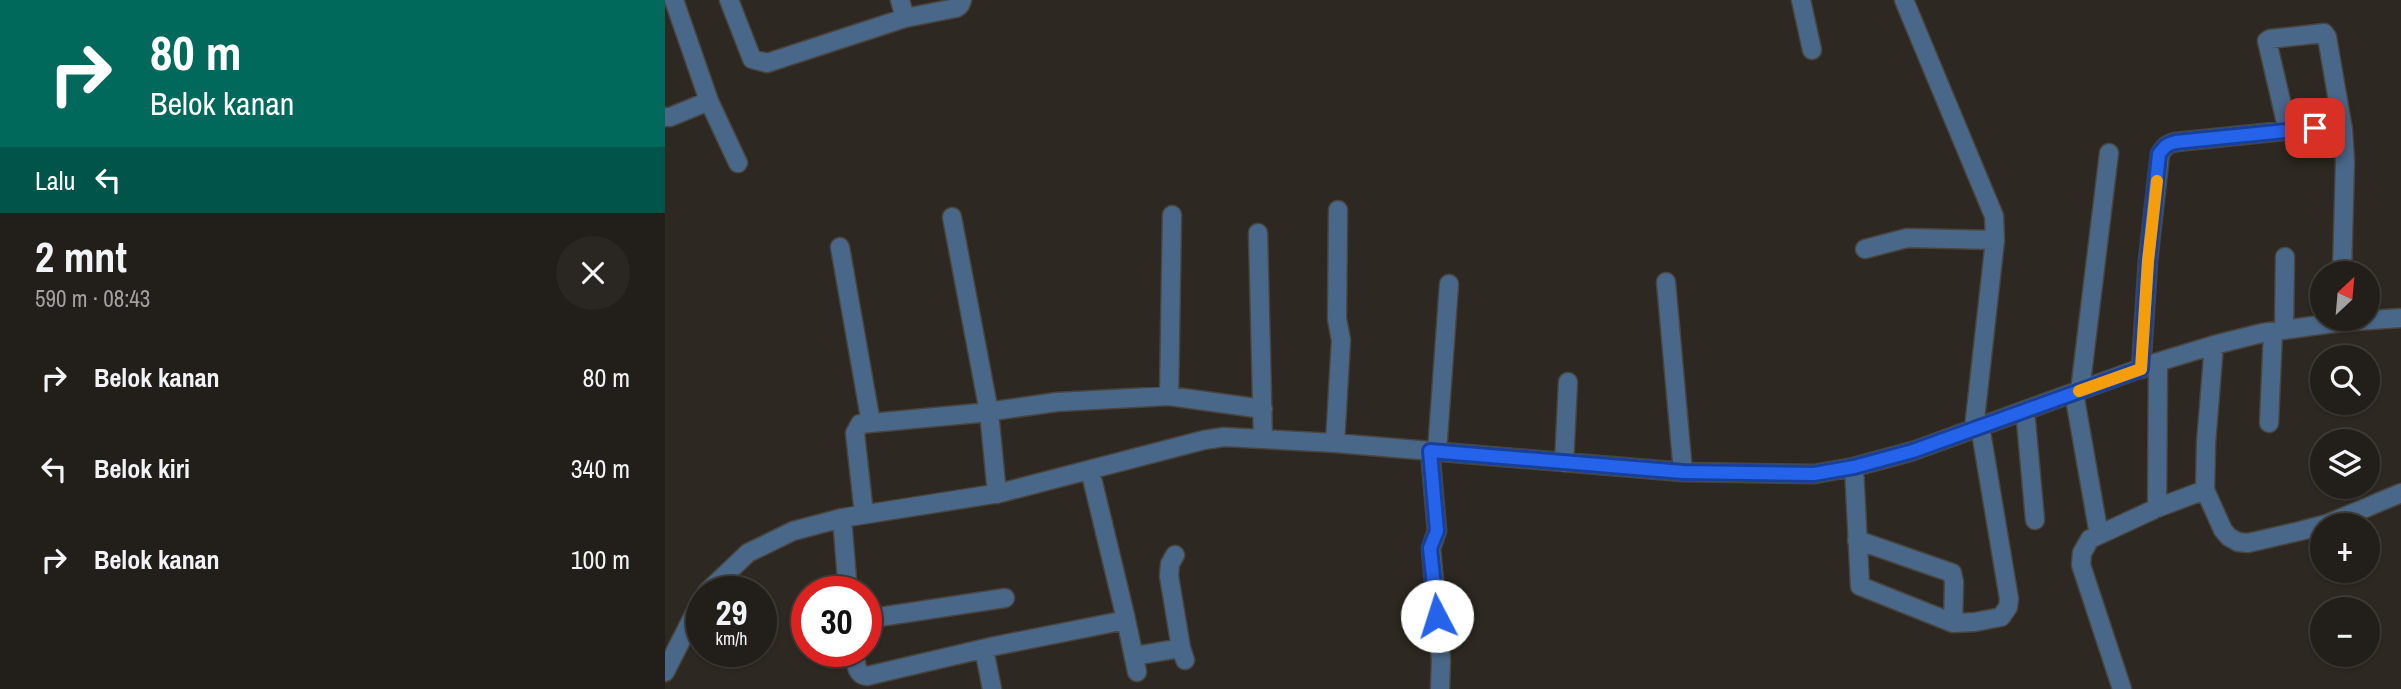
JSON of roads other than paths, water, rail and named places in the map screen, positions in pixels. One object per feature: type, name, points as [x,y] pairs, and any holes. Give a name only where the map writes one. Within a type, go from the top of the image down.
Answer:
[{"type":"street","points":[[674,0],[709,101],[738,163]]},
{"type":"street","points":[[729,0],[752,59],[767,63],[905,18],[956,8],[962,0]]},
{"type":"street","points":[[900,0],[905,18]]},
{"type":"street","points":[[1801,0],[1812,50]]},
{"type":"street","points":[[1854,467],[1860,586],[1953,623],[1993,619],[2005,614],[2010,599],[1977,427],[1995,240],[1994,216],[1904,0]]},
{"type":"street","points":[[2288,131],[2267,41],[2324,33],[2327,37],[2342,125],[2345,162],[2342,261]]},
{"type":"street","points":[[665,117],[709,101]]},
{"type":"street","points":[[2157,508],[2148,261],[2159,154],[2167,144],[2176,142],[2342,125]]},
{"type":"street","points":[[2099,535],[2077,392],[2109,153]]},
{"type":"street","points":[[1335,443],[1341,340],[1337,319],[1338,211]]},
{"type":"street","points":[[1169,396],[1172,215]]},
{"type":"street","points":[[953,217],[989,412],[997,494]]},
{"type":"street","points":[[1258,233],[1263,439]]},
{"type":"street","points":[[1865,249],[1907,237],[1995,240]]},
{"type":"street","points":[[840,247],[870,423]]},
{"type":"street","points":[[2269,422],[2285,257]]},
{"type":"street","points":[[1666,282],[1683,472]]},
{"type":"street","points":[[1440,689],[1441,661],[1430,548],[1437,531],[1433,452],[1449,284]]},
{"type":"street","points":[[2380,319],[2401,318]]},
{"type":"street","points":[[723,576],[748,552],[793,531],[864,514],[997,494],[1224,437],[1335,443],[1683,472],[1798,475],[1854,467],[1913,451],[2150,365],[2214,345],[2310,326]]},
{"type":"street","points":[[2214,345],[2205,489],[2223,530],[2229,537],[2242,543],[2327,524],[2401,493]]},
{"type":"street","points":[[1564,463],[1568,382]]},
{"type":"street","points":[[864,514],[855,433],[860,424],[989,412],[1057,402],[1169,396],[1263,409]]},
{"type":"street","points":[[2025,410],[2035,520]]},
{"type":"street","points":[[1090,470],[1135,664],[1183,654],[1169,576],[1170,564],[1175,555]]},
{"type":"street","points":[[2122,689],[2081,565],[2084,548],[2090,539],[2205,489]]},
{"type":"street","points":[[842,518],[847,576]]},
{"type":"street","points":[[1857,540],[1952,573],[1953,623]]},
{"type":"street","points":[[882,617],[1005,598]]},
{"type":"street","points":[[857,667],[862,676],[867,676],[1126,620]]},
{"type":"street","points":[[665,672],[686,631]]},
{"type":"street","points":[[984,649],[992,689]]}]
